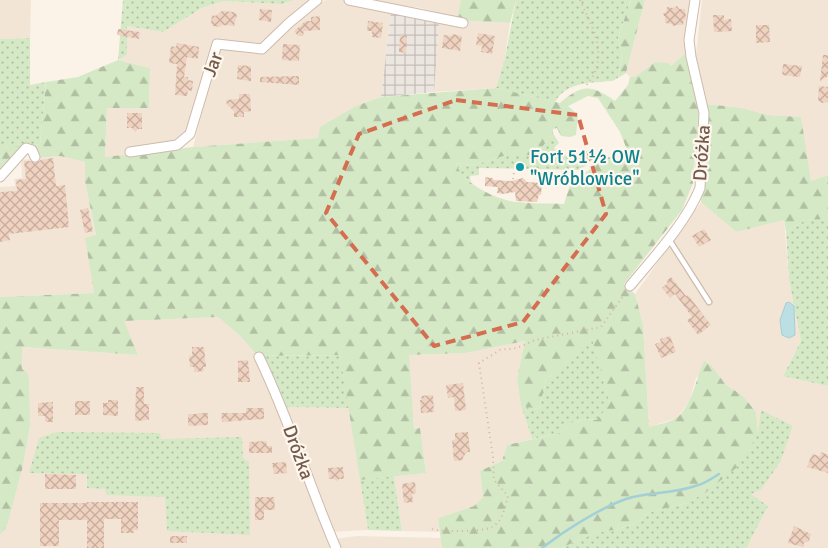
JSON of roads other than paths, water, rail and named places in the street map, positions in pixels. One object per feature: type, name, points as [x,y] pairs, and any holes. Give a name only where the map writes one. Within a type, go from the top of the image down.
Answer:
[{"type":"street","name":"Jar","points":[[130,152],[177,145],[190,134],[217,44],[262,50],[289,23],[317,0]]},
{"type":"street","points":[[349,0],[463,22]]},
{"type":"street","name":"Dróżka","points":[[630,286],[679,225],[700,188],[704,113],[690,57],[695,0]]},
{"type":"street","points":[[0,177],[26,148],[32,150],[35,157]]},
{"type":"street","name":"Dróżka","points":[[259,357],[287,420],[302,464],[336,548]]},
{"type":"lane","points":[[668,238],[709,302]]},
{"type":"water","points":[[789,302],[794,306],[795,335],[789,338],[782,335],[780,320],[786,303]]},
{"type":"waterway","points":[[542,548],[582,520],[616,503],[634,497],[687,489],[704,483],[719,474]]},
{"type":"place","name":"Fort 51½ OW \"Wróblowice\"","points":[[520,167]]}]
